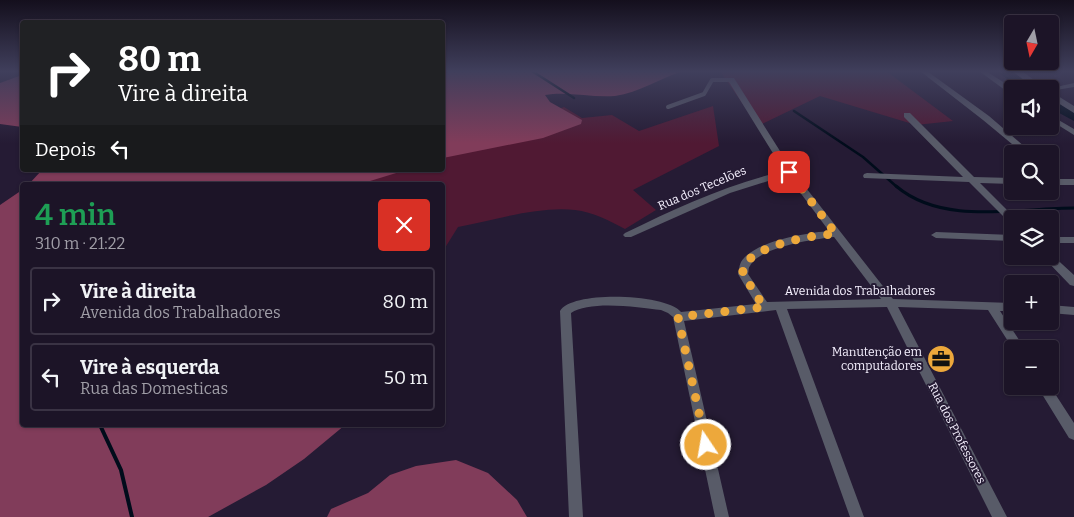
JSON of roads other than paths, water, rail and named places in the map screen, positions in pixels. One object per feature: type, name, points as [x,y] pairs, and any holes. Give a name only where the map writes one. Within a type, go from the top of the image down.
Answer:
[{"type":"street","name":"Rua dos Professores","points":[[740,95],[789,172],[890,303],[1000,517]]},
{"type":"street","points":[[955,95],[1018,145]]},
{"type":"street","points":[[1059,100],[1074,110]]},
{"type":"street","points":[[908,115],[1004,212]]},
{"type":"street","points":[[1059,123],[1074,133]]},
{"type":"street","name":"Rua dos Tecelões","points":[[628,235],[722,192],[760,178],[789,172]]},
{"type":"street","points":[[867,176],[1004,182]]},
{"type":"street","points":[[1060,182],[1074,182]]},
{"type":"street","points":[[764,307],[743,274],[742,269],[747,259],[754,254],[802,237],[818,234],[836,234]]},
{"type":"street","points":[[936,235],[1004,238]]},
{"type":"street","points":[[1059,240],[1074,240]]},
{"type":"street","points":[[1058,265],[1074,282]]},
{"type":"street","points":[[576,517],[565,312],[575,306],[617,301],[643,302],[668,308],[678,317],[722,517]]},
{"type":"street","name":"Avenida dos Trabalhadores","points":[[678,317],[780,305],[890,303],[1004,307]]},
{"type":"street","points":[[780,305],[857,517]]},
{"type":"street","points":[[991,306],[1013,340]]},
{"type":"street","points":[[1059,310],[1074,311]]},
{"type":"street","points":[[1049,395],[1074,434]]},
{"type":"lane","points":[[668,107],[701,95]]},
{"type":"waterway","points":[[570,95],[574,98]]},
{"type":"waterway","points":[[1059,108],[1074,117]]},
{"type":"waterway","points":[[794,111],[863,157],[897,187]]},
{"type":"waterway","points":[[896,186],[915,198],[936,206],[958,211],[1005,212],[1074,208]]},
{"type":"waterway","points":[[101,427],[121,470],[132,517]]},
{"type":"place","name":"Manutenção em computadores","points":[[941,359]]}]
